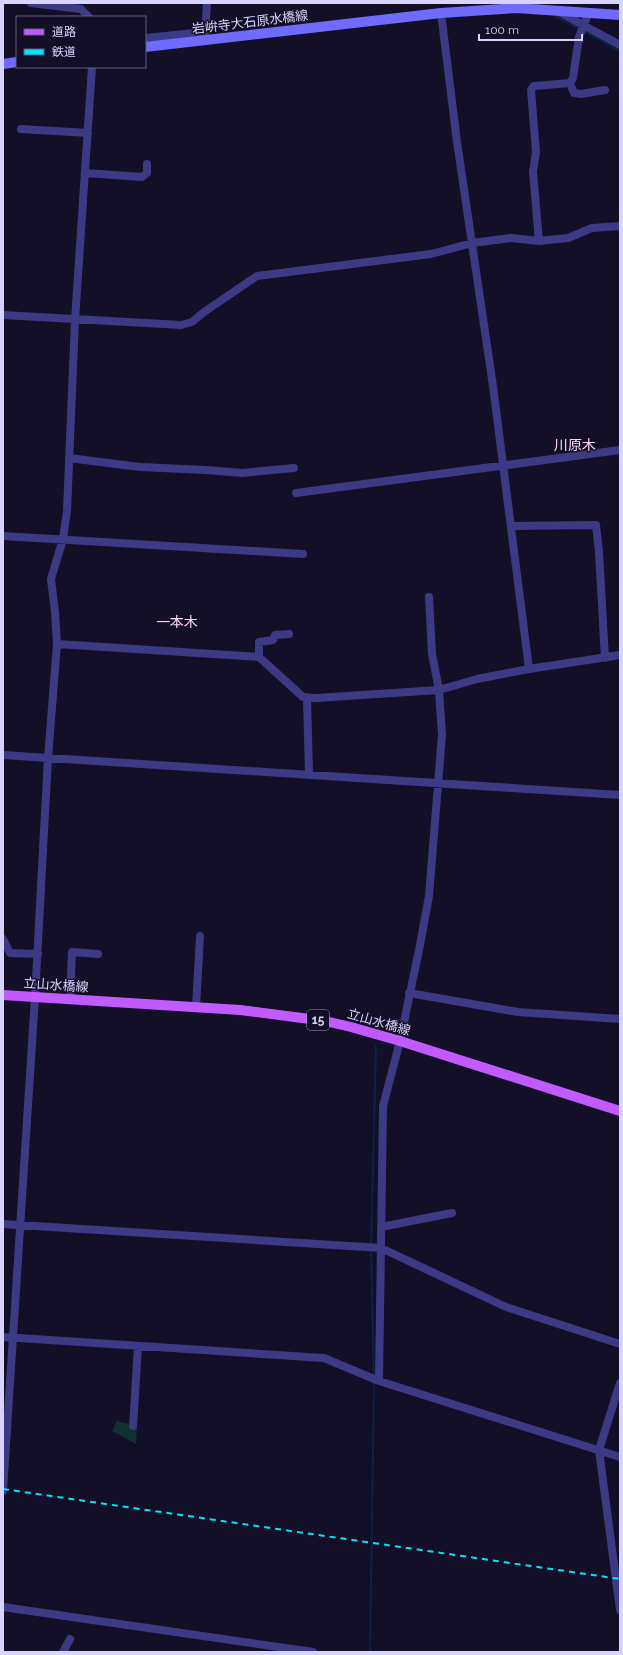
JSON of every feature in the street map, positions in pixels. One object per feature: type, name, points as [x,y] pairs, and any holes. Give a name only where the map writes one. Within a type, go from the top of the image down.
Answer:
[{"type":"main road","name":"岩峅寺大石原水橋線","points":[[146,47],[205,36],[516,5],[620,15]]},
{"type":"main road","points":[[3,64],[16,62]]},
{"type":"main road","name":"立山水橋線","points":[[3,995],[196,1007],[325,1021],[400,1041],[620,1111]]},
{"type":"street","points":[[31,3],[81,9],[88,16]]},
{"type":"street","points":[[146,38],[205,36],[207,3]]},
{"type":"street","points":[[556,10],[620,45]]},
{"type":"street","points":[[570,84],[573,78],[579,37],[589,12]]},
{"type":"street","points":[[441,13],[456,142],[472,243],[503,465],[529,669]]},
{"type":"street","points":[[3,1491],[38,954],[48,758],[57,644],[51,579],[62,539],[67,510],[75,320],[92,68]]},
{"type":"street","points":[[570,84],[574,92],[581,94],[605,90]]},
{"type":"street","points":[[539,241],[533,172],[536,152],[531,90],[534,86],[570,84]]},
{"type":"street","points":[[21,129],[88,133]]},
{"type":"street","points":[[85,173],[142,177],[147,173],[147,164]]},
{"type":"street","points":[[3,315],[181,325],[192,322],[204,312],[257,276],[432,254],[472,243],[511,238],[539,241],[568,238],[592,228],[620,226]]},
{"type":"street","points":[[296,493],[620,450]]},
{"type":"street","points":[[69,458],[140,467],[242,473],[294,468]]},
{"type":"street","points":[[511,526],[596,525],[605,658]]},
{"type":"street","points":[[3,536],[303,554]]},
{"type":"street","points":[[379,1380],[383,1106],[400,1041],[429,896],[439,784],[442,735],[439,690],[432,654],[428,597]]},
{"type":"street","points":[[259,657],[259,642],[273,640],[275,635],[289,634]]},
{"type":"street","points":[[57,644],[259,657],[303,697],[307,698],[439,690],[477,679],[529,669],[620,655]]},
{"type":"street","points":[[307,698],[309,775]]},
{"type":"street","points":[[3,755],[620,795]]},
{"type":"street","points":[[196,1007],[200,936]]},
{"type":"street","points":[[3,940],[10,953],[38,954]]},
{"type":"street","points":[[70,999],[72,952],[98,954]]},
{"type":"street","points":[[409,993],[518,1012],[620,1019]]},
{"type":"street","points":[[381,1227],[452,1213]]},
{"type":"street","points":[[3,1224],[381,1248],[506,1307],[620,1344]]},
{"type":"street","points":[[3,1338],[324,1358],[379,1380],[620,1457]]},
{"type":"street","points":[[133,1426],[138,1346]]},
{"type":"street","points":[[620,1383],[599,1450],[618,1584],[620,1610]]},
{"type":"street","points":[[3,1607],[312,1652]]},
{"type":"street","points":[[63,1652],[70,1639]]},
{"type":"green space","points":[[117,1421],[137,1426],[136,1444],[112,1431]]},
{"type":"waterway","points":[[551,14],[579,29]]},
{"type":"waterway","points":[[583,31],[620,51]]},
{"type":"waterway","points":[[371,1245],[376,1046]]},
{"type":"waterway","points":[[371,1249],[374,1377]]},
{"type":"waterway","points":[[370,1652],[374,1381]]},
{"type":"railway","points":[[3,1489],[620,1579]]},
{"type":"district","name":"川原木","points":[[575,445]]},
{"type":"district","name":"一本木","points":[[177,622]]}]
